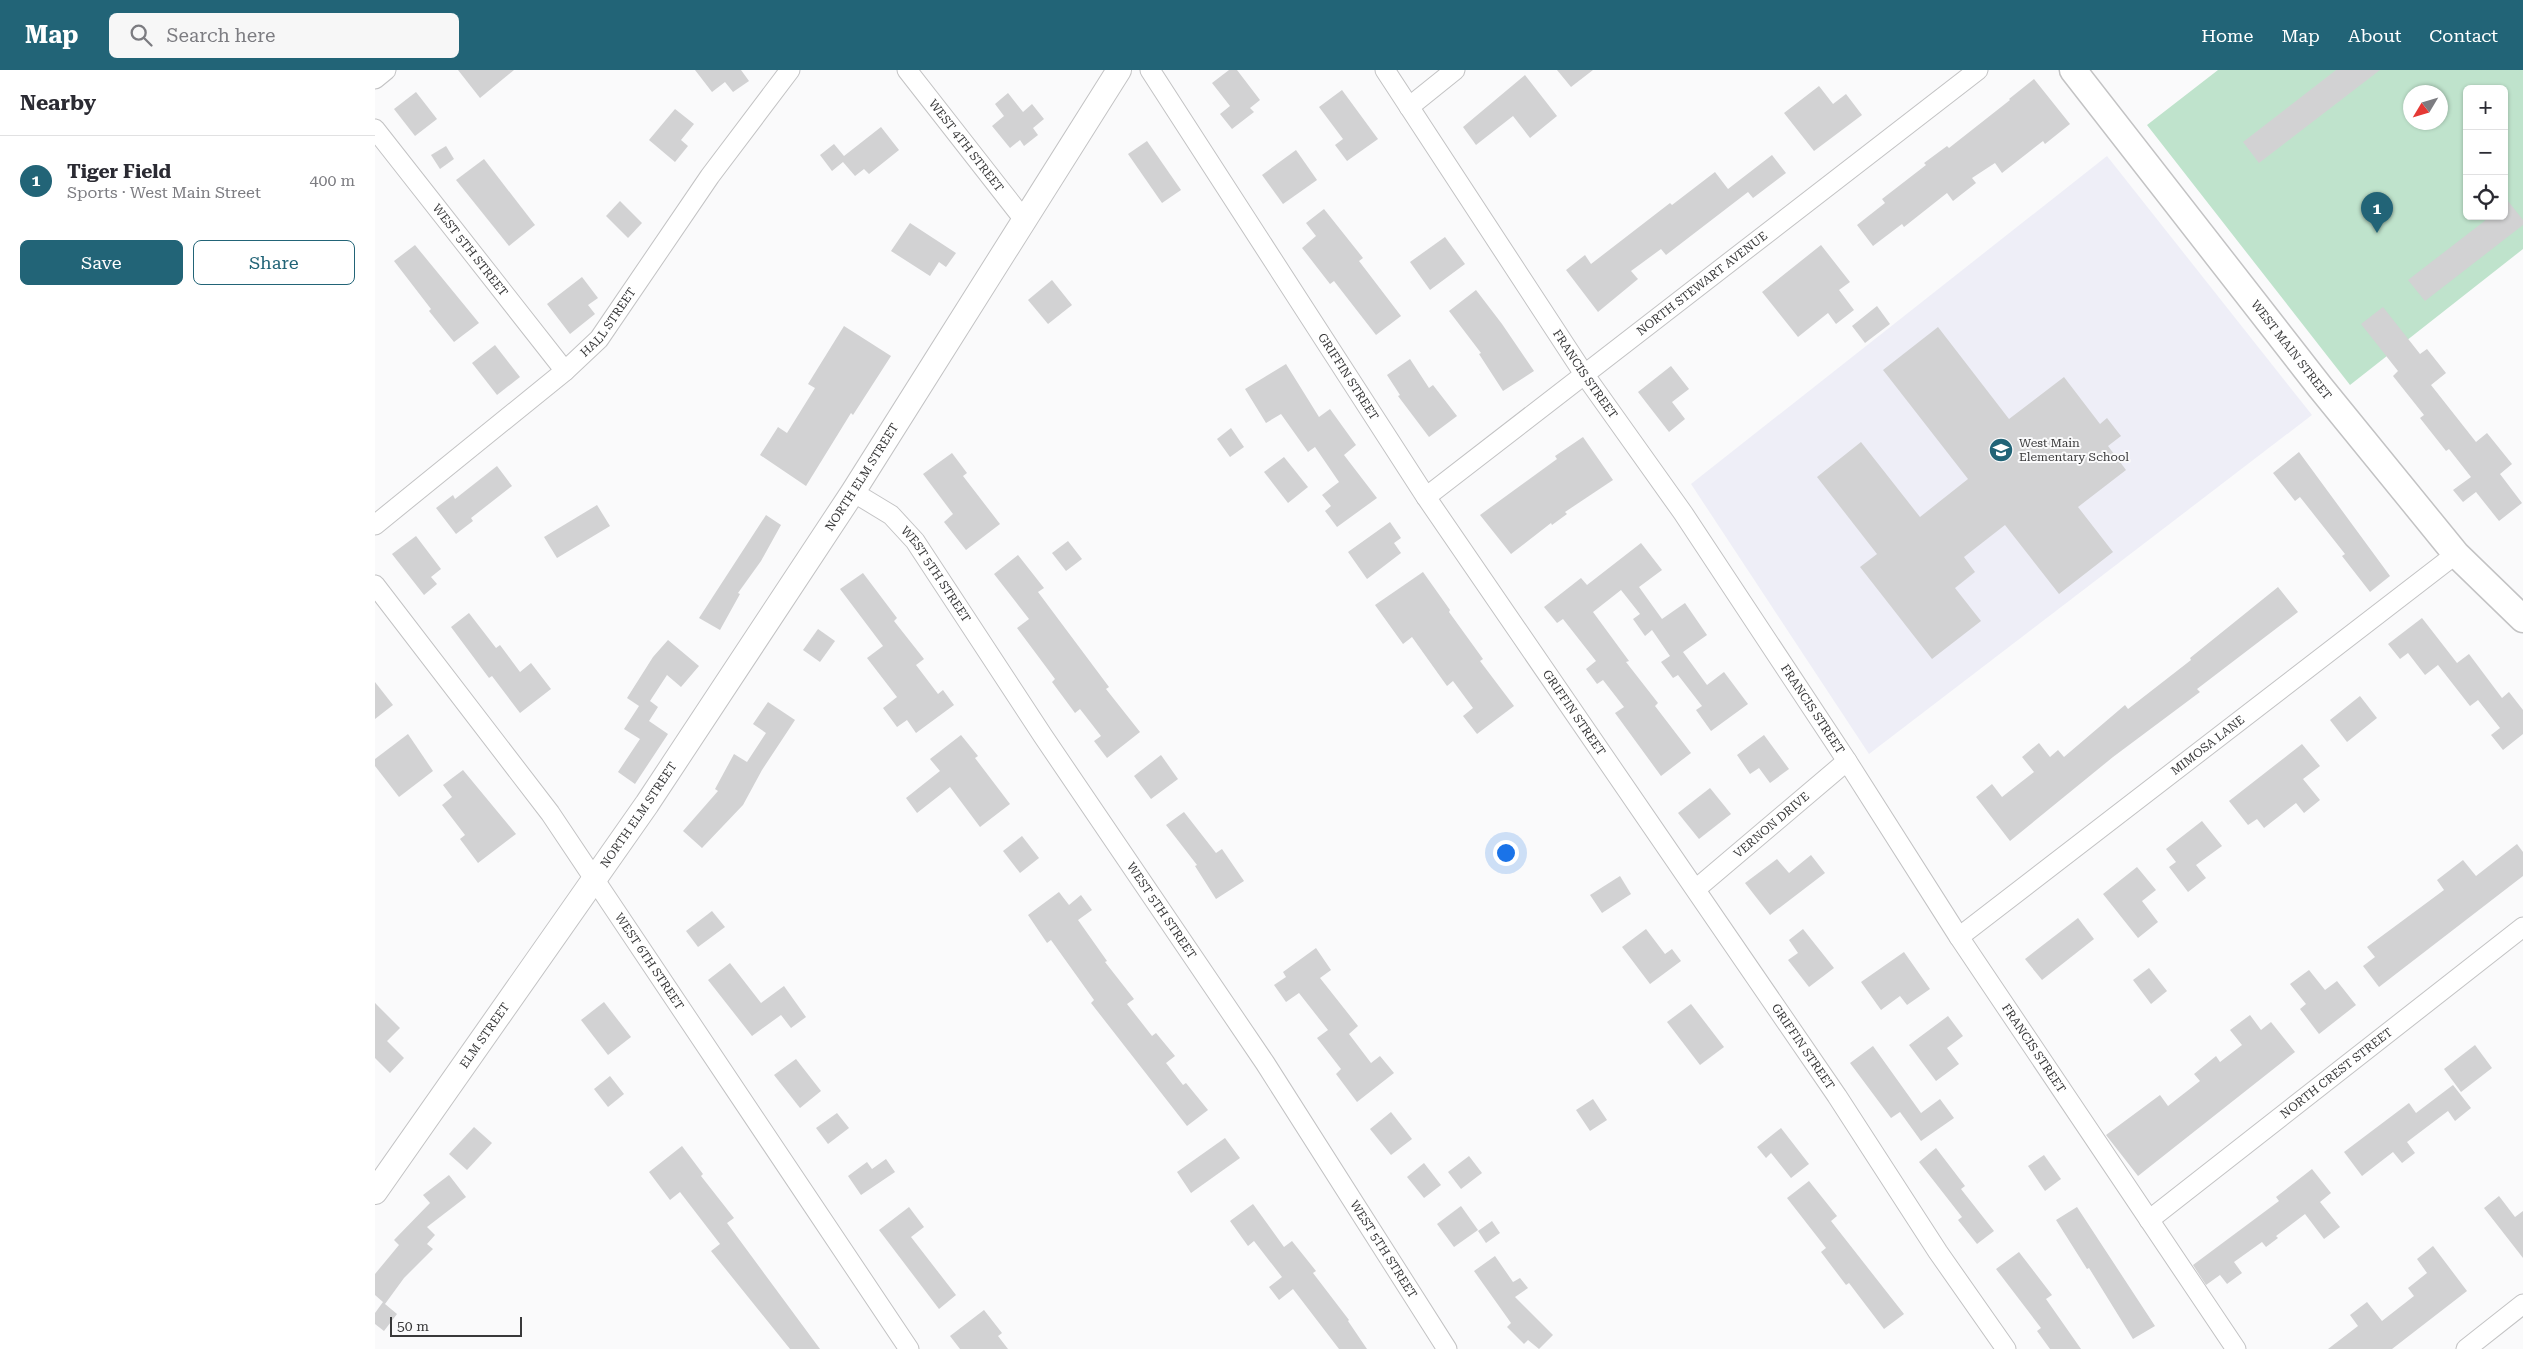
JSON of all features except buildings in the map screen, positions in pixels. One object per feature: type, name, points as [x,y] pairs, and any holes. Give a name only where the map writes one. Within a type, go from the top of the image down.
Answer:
[{"type":"main road","name":"WEST MAIN STREET","points":[[2073,70],[2319,387],[2456,554],[2523,618]]},
{"type":"street","points":[[375,79],[386,70]]},
{"type":"street","name":"HALL STREET","points":[[375,525],[565,371],[599,339],[710,176],[789,70]]},
{"type":"street","name":"WEST 4TH STREET","points":[[907,70],[1025,221]]},
{"type":"street","name":"NORTH ELM STREET","points":[[595,879],[647,804],[853,492],[1119,70]]},
{"type":"street","name":"GRIFFIN STREET","points":[[1150,70],[1426,497],[1837,1096],[1938,1252],[2006,1349]]},
{"type":"street","name":"FRANCIS STREET","points":[[1385,70],[1584,374],[1683,513],[1847,761],[1959,937],[2236,1349]]},
{"type":"street","points":[[1409,107],[1455,70]]},
{"type":"street","name":"NORTH STEWART AVENUE","points":[[1426,497],[1978,70]]},
{"type":"street","name":"WEST 5TH STREET","points":[[375,130],[565,371]]},
{"type":"street","name":"WEST 5TH STREET","points":[[853,492],[891,515],[915,542],[1043,736],[1265,1063],[1447,1349]]},
{"type":"street","name":"MIMOSA LANE","points":[[1959,937],[2456,554]]},
{"type":"street","name":"WEST 6TH STREET","points":[[375,585],[550,813],[909,1349]]},
{"type":"street","name":"VERNON DRIVE","points":[[1696,889],[1847,761]]},
{"type":"street","name":"ELM STREET","points":[[375,1192],[595,879]]},
{"type":"street","name":"NORTH CREST STREET","points":[[2149,1220],[2523,927]]},
{"type":"street","points":[[2466,1349],[2523,1304]]},
{"type":"shaded area","name":"West Main Elementary School","points":[[2107,156],[2312,415],[1869,754],[1691,484]]},
{"type":"green space","points":[[2218,70],[2523,70],[2523,249],[2350,385],[2147,125]]},
{"type":"place","name":"Tiger Field","points":[[2377,233]]},
{"type":"place","name":"West Main Elementary School","points":[[2001,450]]}]
